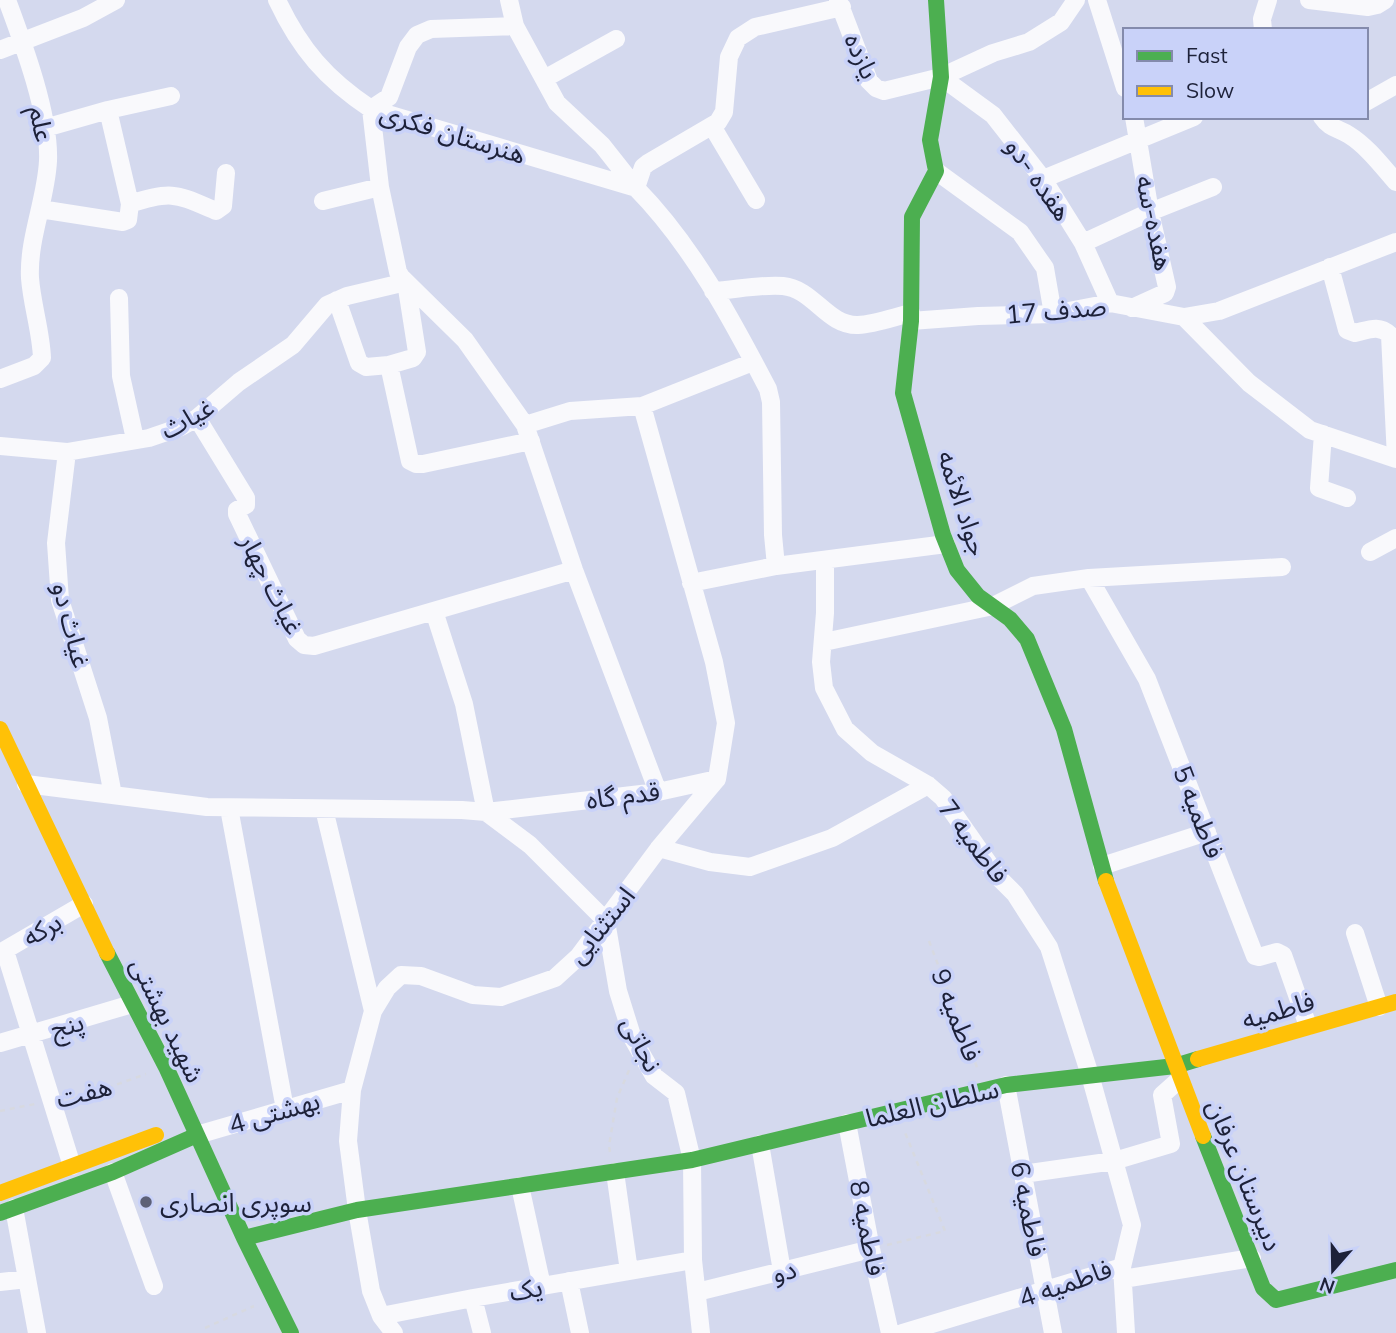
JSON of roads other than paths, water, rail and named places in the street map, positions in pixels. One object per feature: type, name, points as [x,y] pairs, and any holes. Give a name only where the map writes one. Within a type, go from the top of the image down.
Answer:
[{"type":"street","name":"علم","points":[[0,379],[34,366],[41,358],[30,277],[48,159],[45,128],[23,40],[7,0]]},
{"type":"street","name":"هنرستان فکری","points":[[277,0],[289,26],[306,52],[346,93],[371,109],[636,188]]},
{"type":"street","points":[[509,0],[516,26],[557,103],[602,145],[681,239],[768,389],[771,402],[776,566]]},
{"type":"street","points":[[936,0],[942,78],[930,140],[936,171],[1020,232],[1045,268],[1053,314]]},
{"type":"street","points":[[942,78],[993,52],[1029,42],[1045,33],[1061,22],[1076,0]]},
{"type":"street","points":[[1097,0],[1123,82]]},
{"type":"street","points":[[1263,28],[1262,19],[1268,0]]},
{"type":"street","points":[[1309,0],[1368,7],[1385,0]]},
{"type":"street","points":[[0,50],[83,18],[110,2]]},
{"type":"street","points":[[636,188],[643,167],[718,122],[724,112],[729,57],[738,38],[755,27],[840,3]]},
{"type":"street","name":"یازده","points":[[840,3],[869,81],[876,88],[884,90],[942,78]]},
{"type":"street","points":[[516,26],[431,29],[417,35],[408,47],[389,97],[371,109],[380,187],[401,277],[465,340],[528,433],[573,570],[658,792]]},
{"type":"street","points":[[0,33],[23,40]]},
{"type":"street","points":[[544,79],[616,39]]},
{"type":"street","name":"هفده -دو","points":[[942,78],[993,116],[1043,179],[1083,243],[1110,303]]},
{"type":"street","points":[[1368,101],[1396,85]]},
{"type":"street","points":[[45,128],[172,96]]},
{"type":"street","points":[[40,209],[123,222],[128,220],[130,204],[108,110]]},
{"type":"street","name":"هفده-سه","points":[[1132,308],[1165,293],[1167,287],[1150,212],[1134,119]]},
{"type":"street","points":[[1043,179],[1189,119]]},
{"type":"street","points":[[1333,121],[1396,182]]},
{"type":"street","points":[[712,125],[756,200]]},
{"type":"street","name":"جواد الائمه","points":[[936,171],[912,217],[911,317],[903,393],[946,544],[957,569],[968,586],[1010,619],[1027,639],[1064,729],[1102,866],[1178,1073]]},
{"type":"street","points":[[130,204],[165,194],[191,200],[216,211],[223,206],[226,173]]},
{"type":"street","points":[[323,201],[380,187]]},
{"type":"street","points":[[1083,243],[1213,187]]},
{"type":"street","name":"صدف 17","points":[[713,291],[784,286],[813,299],[829,315],[857,325],[911,317],[1053,314],[1110,303],[1184,317],[1219,311],[1396,242]]},
{"type":"street","points":[[1184,317],[1249,383],[1310,430],[1396,458],[1390,335],[1384,329],[1377,328],[1355,333],[1347,330],[1330,267]]},
{"type":"street","points":[[407,282],[417,352],[413,358],[389,365],[366,367],[359,363],[337,300],[407,282]]},
{"type":"street","points":[[119,298],[121,376],[135,439]]},
{"type":"street","name":"غیاث","points":[[0,446],[67,452],[149,438],[181,427],[197,418],[239,382],[293,345],[327,305],[337,300]]},
{"type":"street","points":[[389,365],[410,460],[416,464],[528,433],[570,411],[642,406],[753,362]]},
{"type":"street","points":[[642,406],[714,663],[726,723],[717,779]]},
{"type":"street","name":"غیاث چهار","points":[[197,418],[246,498],[246,505],[237,510],[236,514],[297,639],[303,645],[314,646],[435,611]]},
{"type":"street","points":[[1324,434],[1319,488],[1347,498]]},
{"type":"street","name":"غیاث دو","points":[[67,452],[56,543],[60,600],[98,718],[113,795]]},
{"type":"street","points":[[1370,552],[1396,538]]},
{"type":"street","points":[[691,583],[776,566],[946,544]]},
{"type":"street","name":"فاطمیه 7","points":[[825,560],[824,642],[821,662],[824,688],[845,729],[872,753],[928,785],[943,798],[998,877],[1015,894],[1049,947],[1090,1075]]},
{"type":"street","points":[[824,642],[993,606],[1033,586],[1089,578],[1282,567]]},
{"type":"street","points":[[573,570],[435,611],[464,704],[485,812],[530,845],[606,921]]},
{"type":"street","name":"فاطمیه 5","points":[[1089,578],[1147,679],[1255,956],[1278,952],[1283,955],[1308,1026]]},
{"type":"street","name":"شهید بهشتی","points":[[0,729],[7,763],[26,784],[132,1004],[166,1067],[244,1238],[291,1333]]},
{"type":"street","name":"قدم گاه","points":[[26,784],[207,807],[485,812],[658,792],[717,779]]},
{"type":"street","name":"استثنایی","points":[[381,1316],[371,1291],[348,1141],[352,1090],[373,1011],[387,988],[401,975],[421,976],[473,995],[501,997],[555,978],[578,957],[659,848],[717,779]]},
{"type":"street","points":[[659,848],[710,862],[750,867],[832,838],[928,785]]},
{"type":"street","points":[[229,807],[285,1109]]},
{"type":"street","points":[[324,808],[373,1011]]},
{"type":"street","points":[[1102,866],[1207,832]]},
{"type":"street","name":"برکه","points":[[2,952],[85,904]]},
{"type":"street","name":"نجاتی","points":[[606,921],[618,991],[638,1049],[654,1076],[676,1093],[692,1160]]},
{"type":"street","points":[[1355,933],[1387,1004]]},
{"type":"street","points":[[2,952],[32,1034],[72,1166]]},
{"type":"street","name":"پنج","points":[[0,1043],[132,1004]]},
{"type":"street","name":"فاطمیه","points":[[1178,1073],[1308,1026],[1387,1004]]},
{"type":"street","points":[[1023,1174],[1114,1161],[1171,1144],[1162,1095],[1178,1073]]},
{"type":"street","name":"سلطان العلما","points":[[244,1238],[357,1210],[692,1160],[1006,1085],[1090,1075],[1178,1073]]},
{"type":"street","name":"دبیرستان عرفان","points":[[1178,1073],[1264,1288],[1276,1300],[1396,1270]]},
{"type":"street","name":"فاطمیه 4","points":[[901,1333],[1045,1290],[1122,1273],[1132,1225],[1090,1075]]},
{"type":"street","name":"فاطمیه 6","points":[[1006,1085],[1053,1333]]},
{"type":"street","name":"بهشتی 4","points":[[193,1128],[285,1109],[352,1090]]},
{"type":"street","name":"فاطمیه 8","points":[[847,1123],[890,1333]]},
{"type":"street","points":[[37,1333],[27,1279],[4,1191],[72,1166],[193,1128]]},
{"type":"street","points":[[7,1210],[113,1171],[193,1128]]},
{"type":"street","points":[[760,1144],[782,1271]]},
{"type":"street","points":[[692,1160],[692,1260],[701,1333]]},
{"type":"street","points":[[113,1171],[154,1286]]},
{"type":"street","points":[[615,1172],[629,1271]]},
{"type":"street","points":[[520,1186],[542,1286]]},
{"type":"street","name":"دو","points":[[697,1293],[871,1249]]},
{"type":"street","points":[[1126,1333],[1122,1273],[1252,1258]]},
{"type":"street","name":"یک","points":[[381,1316],[692,1260]]},
{"type":"street","points":[[0,1282],[27,1279]]},
{"type":"street","points":[[569,1281],[580,1333]]},
{"type":"street","points":[[473,1298],[482,1333]]},
{"type":"street","points":[[381,1316],[394,1333]]},
{"type":"place","name":"سوپری انصاری","points":[[146,1202]]}]
